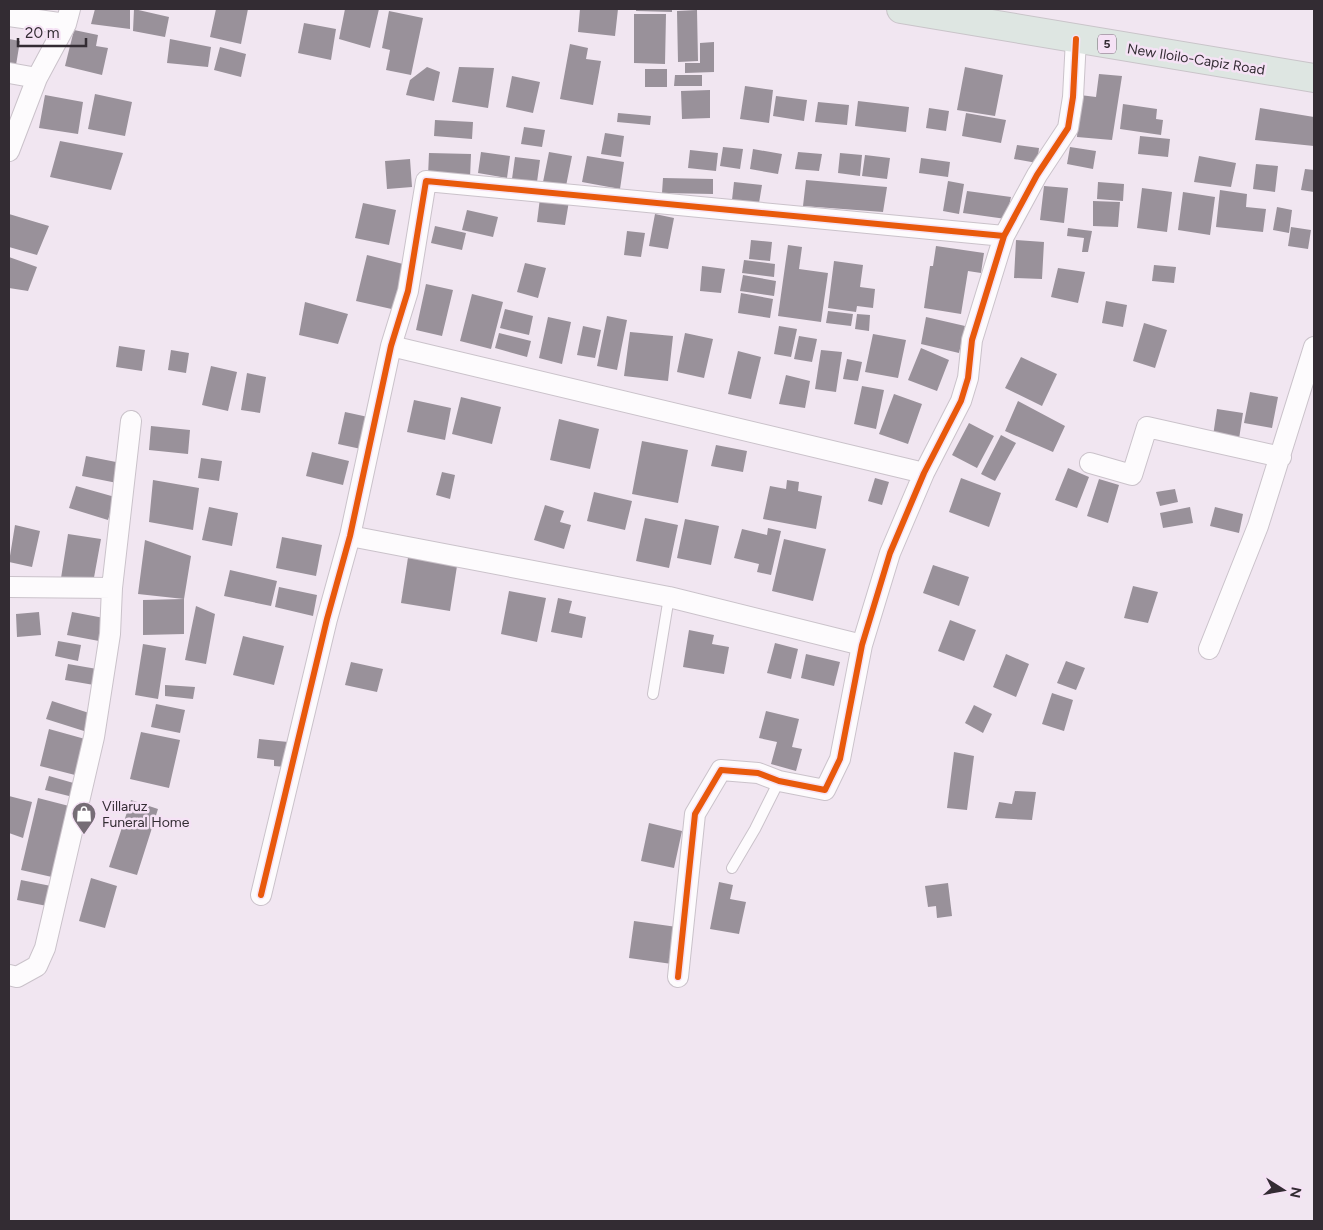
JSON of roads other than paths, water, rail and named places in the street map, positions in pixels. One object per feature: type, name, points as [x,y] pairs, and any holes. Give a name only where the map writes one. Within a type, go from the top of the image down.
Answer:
[{"type":"highway","name":"New Iloilo-Capiz Road","points":[[901,9],[945,13],[1076,39],[1314,78]]},
{"type":"street","points":[[9,16],[68,17],[37,78],[9,151]]},
{"type":"street","points":[[678,977],[695,814],[702,799],[721,770],[758,773],[779,781],[825,790],[840,759],[862,645],[890,553],[924,473],[961,402],[968,378],[972,340],[1004,236],[1037,175],[1068,128],[1073,97],[1076,39]]},
{"type":"street","points":[[9,73],[37,78]]},
{"type":"street","points":[[261,895],[327,619],[350,536],[391,346],[408,291],[426,181],[1004,236]]},
{"type":"street","points":[[391,346],[924,473]]},
{"type":"street","points":[[1209,649],[1258,526],[1314,347]]},
{"type":"street","points":[[9,975],[17,977],[37,966],[46,948],[94,737],[110,634],[112,588],[131,421]]},
{"type":"street","points":[[1090,463],[1132,475],[1147,427],[1281,457]]},
{"type":"street","points":[[350,536],[669,597],[862,645]]},
{"type":"street","points":[[9,587],[112,588]]},
{"type":"lane","points":[[653,694],[669,597]]},
{"type":"lane","points":[[732,868],[755,830],[779,781]]},
{"type":"place","name":"Villaruz Funeral Home","points":[[84,835]]}]
